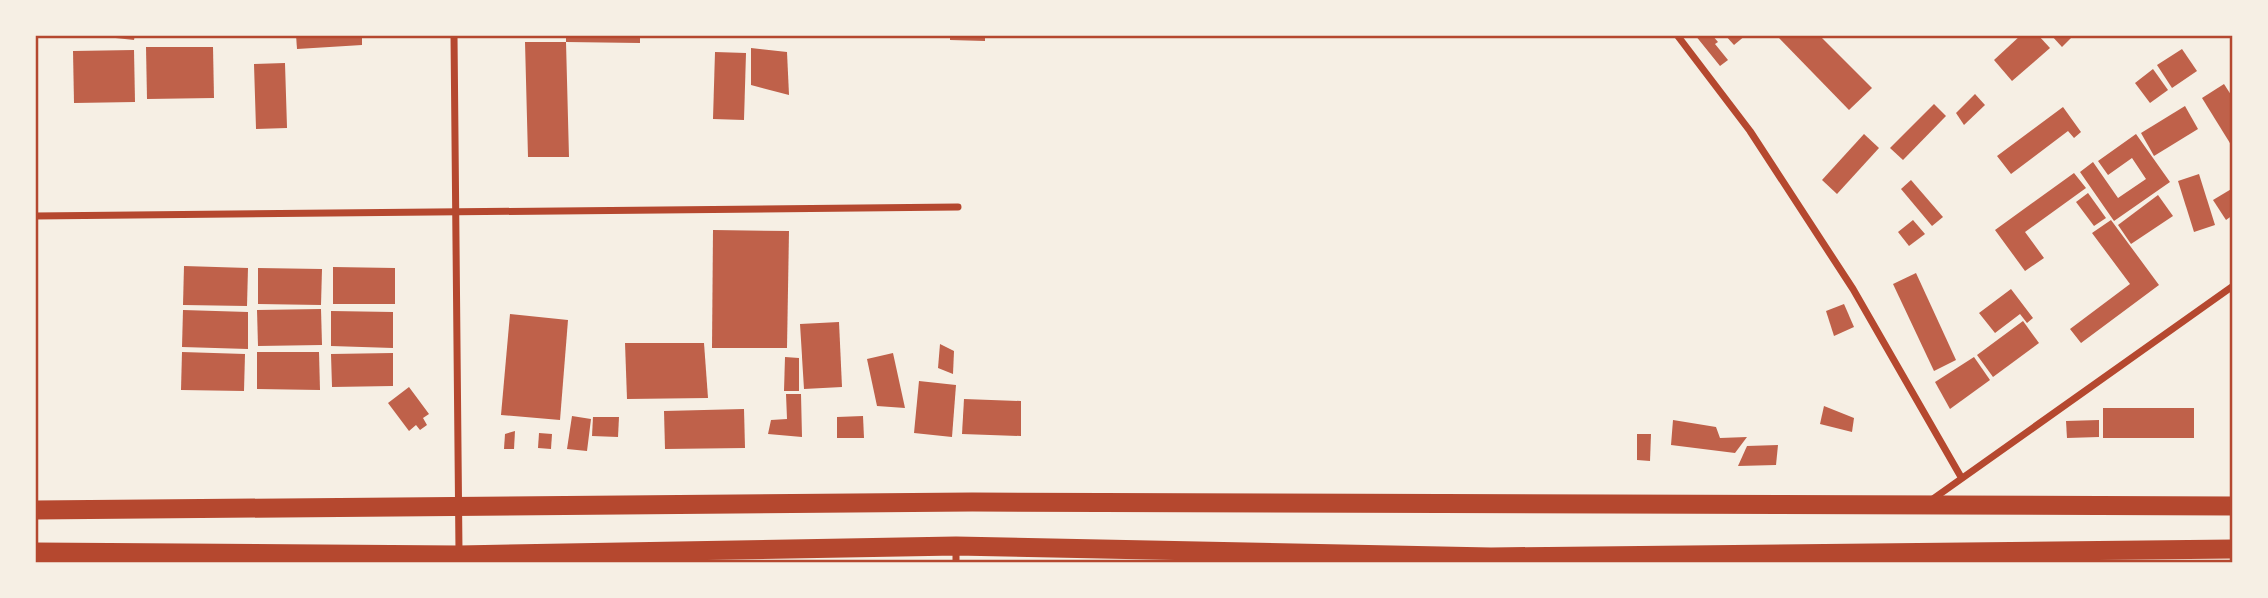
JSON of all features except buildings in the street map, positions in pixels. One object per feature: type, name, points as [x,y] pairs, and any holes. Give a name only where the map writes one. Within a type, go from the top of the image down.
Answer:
[{"type":"highway","points":[[35,510],[972,502],[2233,506]]},
{"type":"highway","points":[[35,552],[459,559],[956,555],[1766,559],[2143,557],[2233,549]]},
{"type":"street","points":[[454,35],[459,559]]},
{"type":"street","points":[[1677,35],[1749,131],[1853,289],[1961,477]]},
{"type":"street","points":[[35,216],[958,207]]},
{"type":"street","points":[[1924,505],[2233,286]]}]
